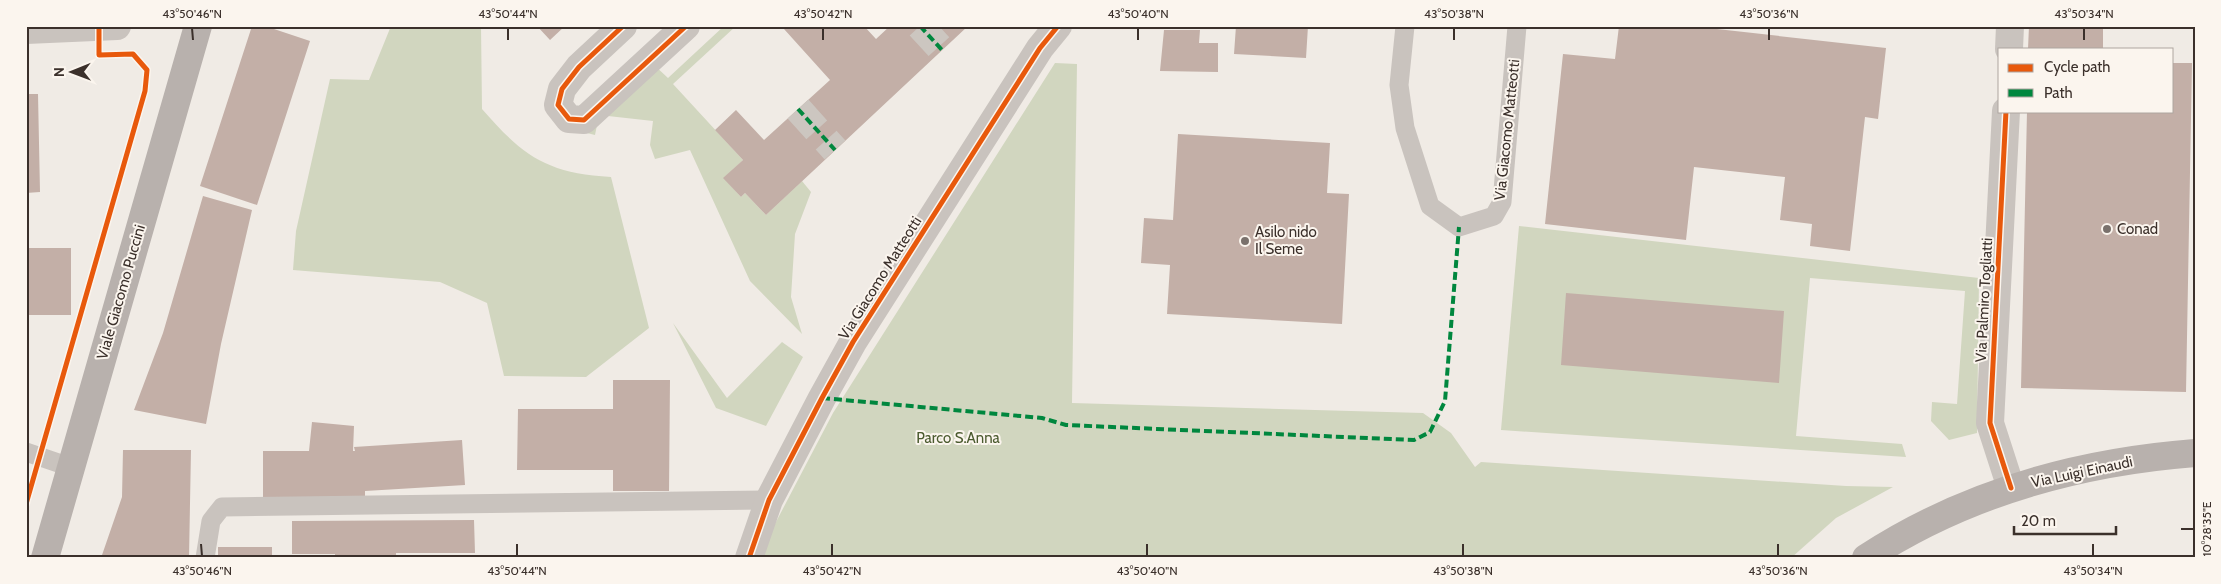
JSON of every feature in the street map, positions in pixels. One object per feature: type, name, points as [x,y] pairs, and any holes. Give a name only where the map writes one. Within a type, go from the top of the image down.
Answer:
[{"type":"main road","name":"Viale Giacomo Puccini","points":[[45,558],[198,26]]},
{"type":"main road","name":"Via Luigi Einaudi","points":[[1866,558],[1885,545],[1940,516],[2011,488],[2102,466],[2158,456],[2195,453]]},
{"type":"street","points":[[26,30],[117,26]]},
{"type":"street","points":[[623,26],[578,68],[562,89],[558,105],[569,119],[584,120],[686,26]]},
{"type":"street","name":"Via Giacomo Matteotti","points":[[749,558],[769,500],[822,398],[854,342],[1040,48],[1058,26]]},
{"type":"street","points":[[2009,48],[2010,26]]},
{"type":"street","name":"Via Palmiro Togliatti","points":[[2006,112],[1990,423],[2011,488]]},
{"type":"lane","name":"Via Giacomo Matteotti","points":[[1405,26],[1399,85],[1405,128],[1430,206],[1459,227],[1494,216],[1502,202],[1517,26]]},
{"type":"lane","points":[[26,452],[70,467]]},
{"type":"lane","points":[[204,558],[211,521],[222,507],[769,500]]},
{"type":"green space","points":[[391,26],[481,26],[482,109],[510,139],[538,159],[569,171],[611,177],[649,328],[586,377],[504,376],[487,303],[440,282],[293,270],[296,231],[330,79],[369,80]]},
{"type":"green space","points":[[724,26],[736,26],[673,84],[743,160],[724,178],[741,197],[745,193],[766,215],[802,181],[811,192],[795,234],[791,297],[802,334],[750,281],[690,150],[655,159],[650,145],[653,121],[599,115],[595,135],[587,133],[578,127],[578,124],[590,122],[653,64],[668,78]]},
{"type":"green space","name":"Parco S.Anna","points":[[1055,63],[1077,64],[1072,403],[1423,413],[1451,433],[1475,467],[1481,462],[1846,486],[1893,487],[1836,518],[1791,558],[762,558],[766,541],[833,413]]},
{"type":"green space","points":[[1519,226],[1979,278],[1977,433],[1949,440],[1931,421],[1932,402],[1957,404],[1965,291],[1810,278],[1796,436],[1902,444],[1906,457],[1501,430]]},
{"type":"green space","points":[[673,323],[727,398],[782,342],[803,357],[766,426],[716,408]]},
{"type":"building","points":[[252,26],[265,26],[310,41],[257,205],[200,186]]},
{"type":"building","points":[[537,26],[565,26],[550,40]]},
{"type":"building","points":[[787,26],[864,26],[876,39],[890,26],[968,26],[766,215],[745,193],[741,197],[723,178],[743,160],[715,130],[736,110],[764,140],[830,80],[784,29]]},
{"type":"building","points":[[1236,26],[1308,26],[1306,58],[1234,54]]},
{"type":"building","points":[[1619,26],[1690,26],[1886,48],[1878,119],[1865,117],[1850,251],[1810,246],[1812,224],[1780,220],[1785,177],[1694,167],[1686,240],[1545,224],[1563,54],[1615,59]]},
{"type":"building","points":[[2029,26],[2103,26],[2103,48],[2028,48]]},
{"type":"building","points":[[1164,30],[1200,30],[1199,43],[1218,43],[1218,72],[1160,71]]},
{"type":"building","name":"Conad","points":[[2174,63],[2192,63],[2186,392],[2021,388],[2027,112],[2174,112]]},
{"type":"building","points":[[26,94],[38,94],[40,192],[26,193]]},
{"type":"building","name":"Asilo nido Il Seme","points":[[1178,134],[1330,143],[1327,193],[1349,194],[1342,324],[1167,314],[1170,265],[1141,263],[1144,218],[1173,220]]},
{"type":"building","points":[[203,196],[252,210],[221,344],[206,424],[134,410],[163,333]]},
{"type":"building","points":[[26,248],[71,248],[71,315],[26,315]]},
{"type":"building","points":[[1566,293],[1784,311],[1779,383],[1561,365]]},
{"type":"building","points":[[613,380],[670,380],[669,491],[613,491],[613,470],[517,470],[518,409],[613,409]]},
{"type":"building","points":[[312,422],[354,426],[353,451],[355,451],[354,447],[462,440],[465,485],[365,491],[365,497],[263,497],[263,451],[309,451]]},
{"type":"building","points":[[123,450],[191,450],[189,558],[101,558],[122,497]]},
{"type":"building","points":[[474,520],[475,553],[396,553],[396,558],[335,558],[335,554],[292,554],[292,521]]},
{"type":"building","points":[[218,547],[272,547],[272,558],[218,558]]},
{"type":"tunnel","points":[[920,26],[942,50]]},
{"type":"tunnel","points":[[798,109],[835,150]]},
{"type":"marked path","points":[[920,26],[942,50]]},
{"type":"marked path","points":[[798,109],[835,150]]},
{"type":"marked path","points":[[822,398],[1042,418],[1066,425],[1414,440],[1430,432],[1445,401],[1459,227]]},
{"type":"cycle path","points":[[26,504],[145,91],[147,70],[133,54],[99,55],[99,26]]},
{"type":"cycle path","points":[[623,26],[579,67],[562,89],[558,105],[569,119],[584,120],[686,26]]},
{"type":"cycle path","points":[[749,558],[769,500],[853,342],[1040,48],[1058,26]]},
{"type":"cycle path","points":[[2006,112],[1990,423],[2011,488]]},
{"type":"place","name":"Conad","points":[[2107,229]]},
{"type":"place","name":"Asilo nido Il Seme","points":[[1245,241]]}]
